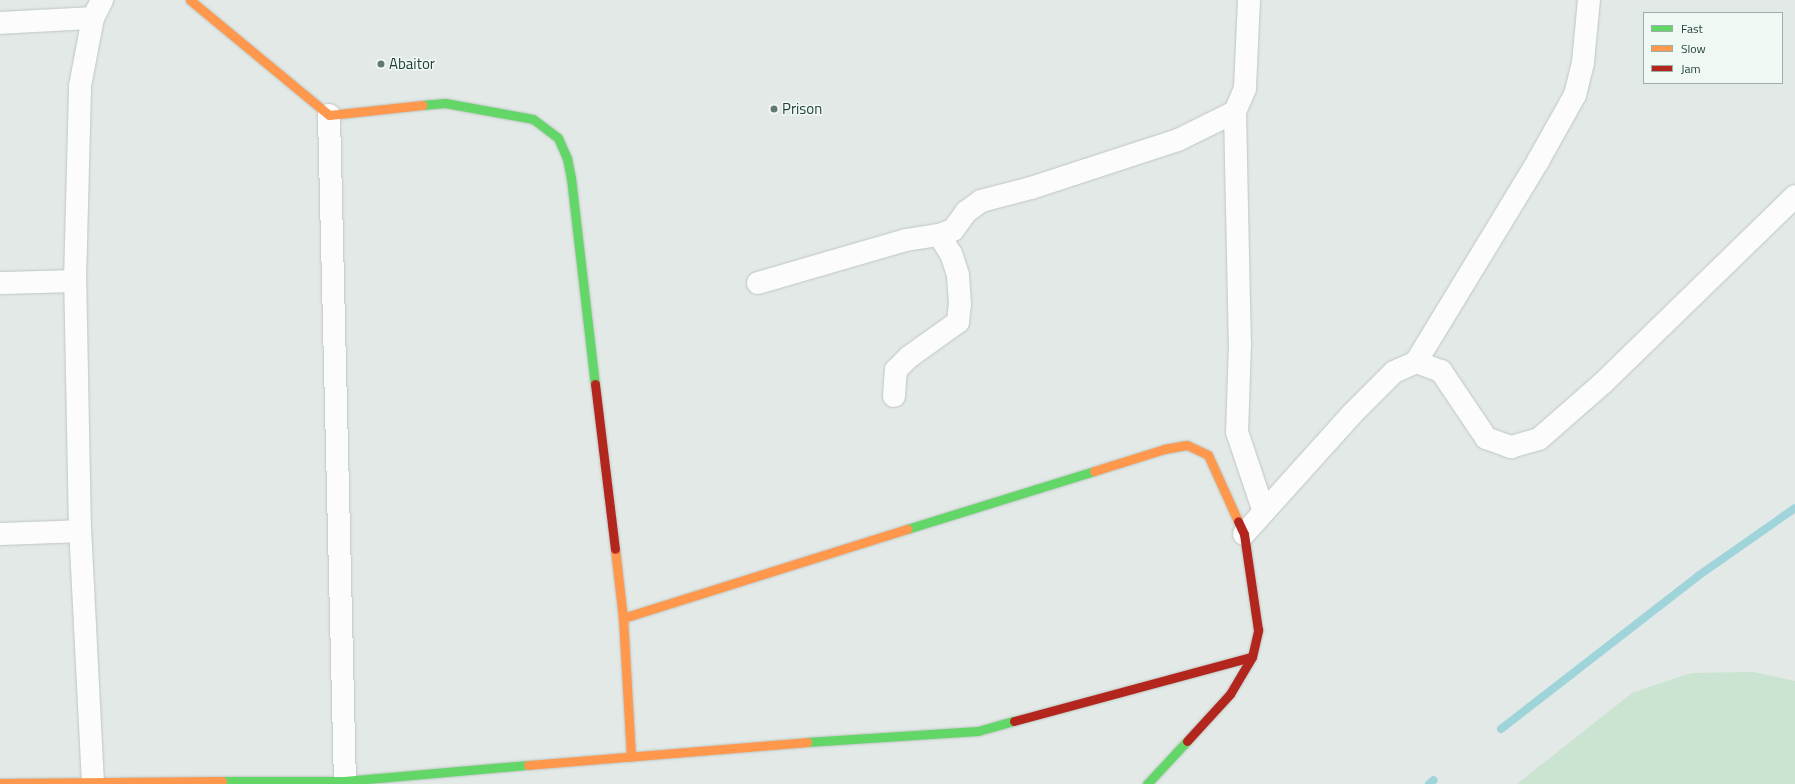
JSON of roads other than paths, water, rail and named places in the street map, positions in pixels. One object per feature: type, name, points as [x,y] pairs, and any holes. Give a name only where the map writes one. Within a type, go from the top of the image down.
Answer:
[{"type":"street","points":[[190,0],[329,115],[445,104],[533,119],[558,138],[567,158],[571,178],[623,618],[631,757]]},
{"type":"street","points":[[1249,0],[1245,88],[1235,112],[1240,343],[1237,432],[1264,512]]},
{"type":"street","points":[[1244,534],[1389,377],[1416,362],[1538,161],[1575,95],[1583,62],[1589,0]]},
{"type":"street","points":[[0,23],[97,9],[80,86],[75,281],[80,531],[93,782]]},
{"type":"street","points":[[758,283],[906,240],[938,235],[953,230],[966,212],[981,201],[1031,188],[1178,140],[1235,112]]},
{"type":"street","points":[[329,115],[344,783]]},
{"type":"street","points":[[1416,362],[1441,371],[1486,438],[1511,447],[1539,439],[1603,383],[1795,196]]},
{"type":"street","points":[[894,396],[896,370],[909,357],[958,322],[960,304],[958,275],[950,254],[938,235]]},
{"type":"street","points":[[0,283],[75,281]]},
{"type":"street","points":[[623,618],[1164,450],[1187,445],[1208,454],[1244,534],[1258,630],[1252,657],[1230,694],[1147,784]]},
{"type":"street","points":[[0,534],[80,531]]},
{"type":"street","points":[[0,783],[344,783],[631,757],[978,731],[1252,657]]},
{"type":"waterway","points":[[1501,729],[1698,576],[1795,508]]},
{"type":"waterway","points":[[1429,784],[1434,780]]},
{"type":"place","name":"Abaitor","points":[[381,64]]},
{"type":"place","name":"Prison","points":[[774,109]]}]
